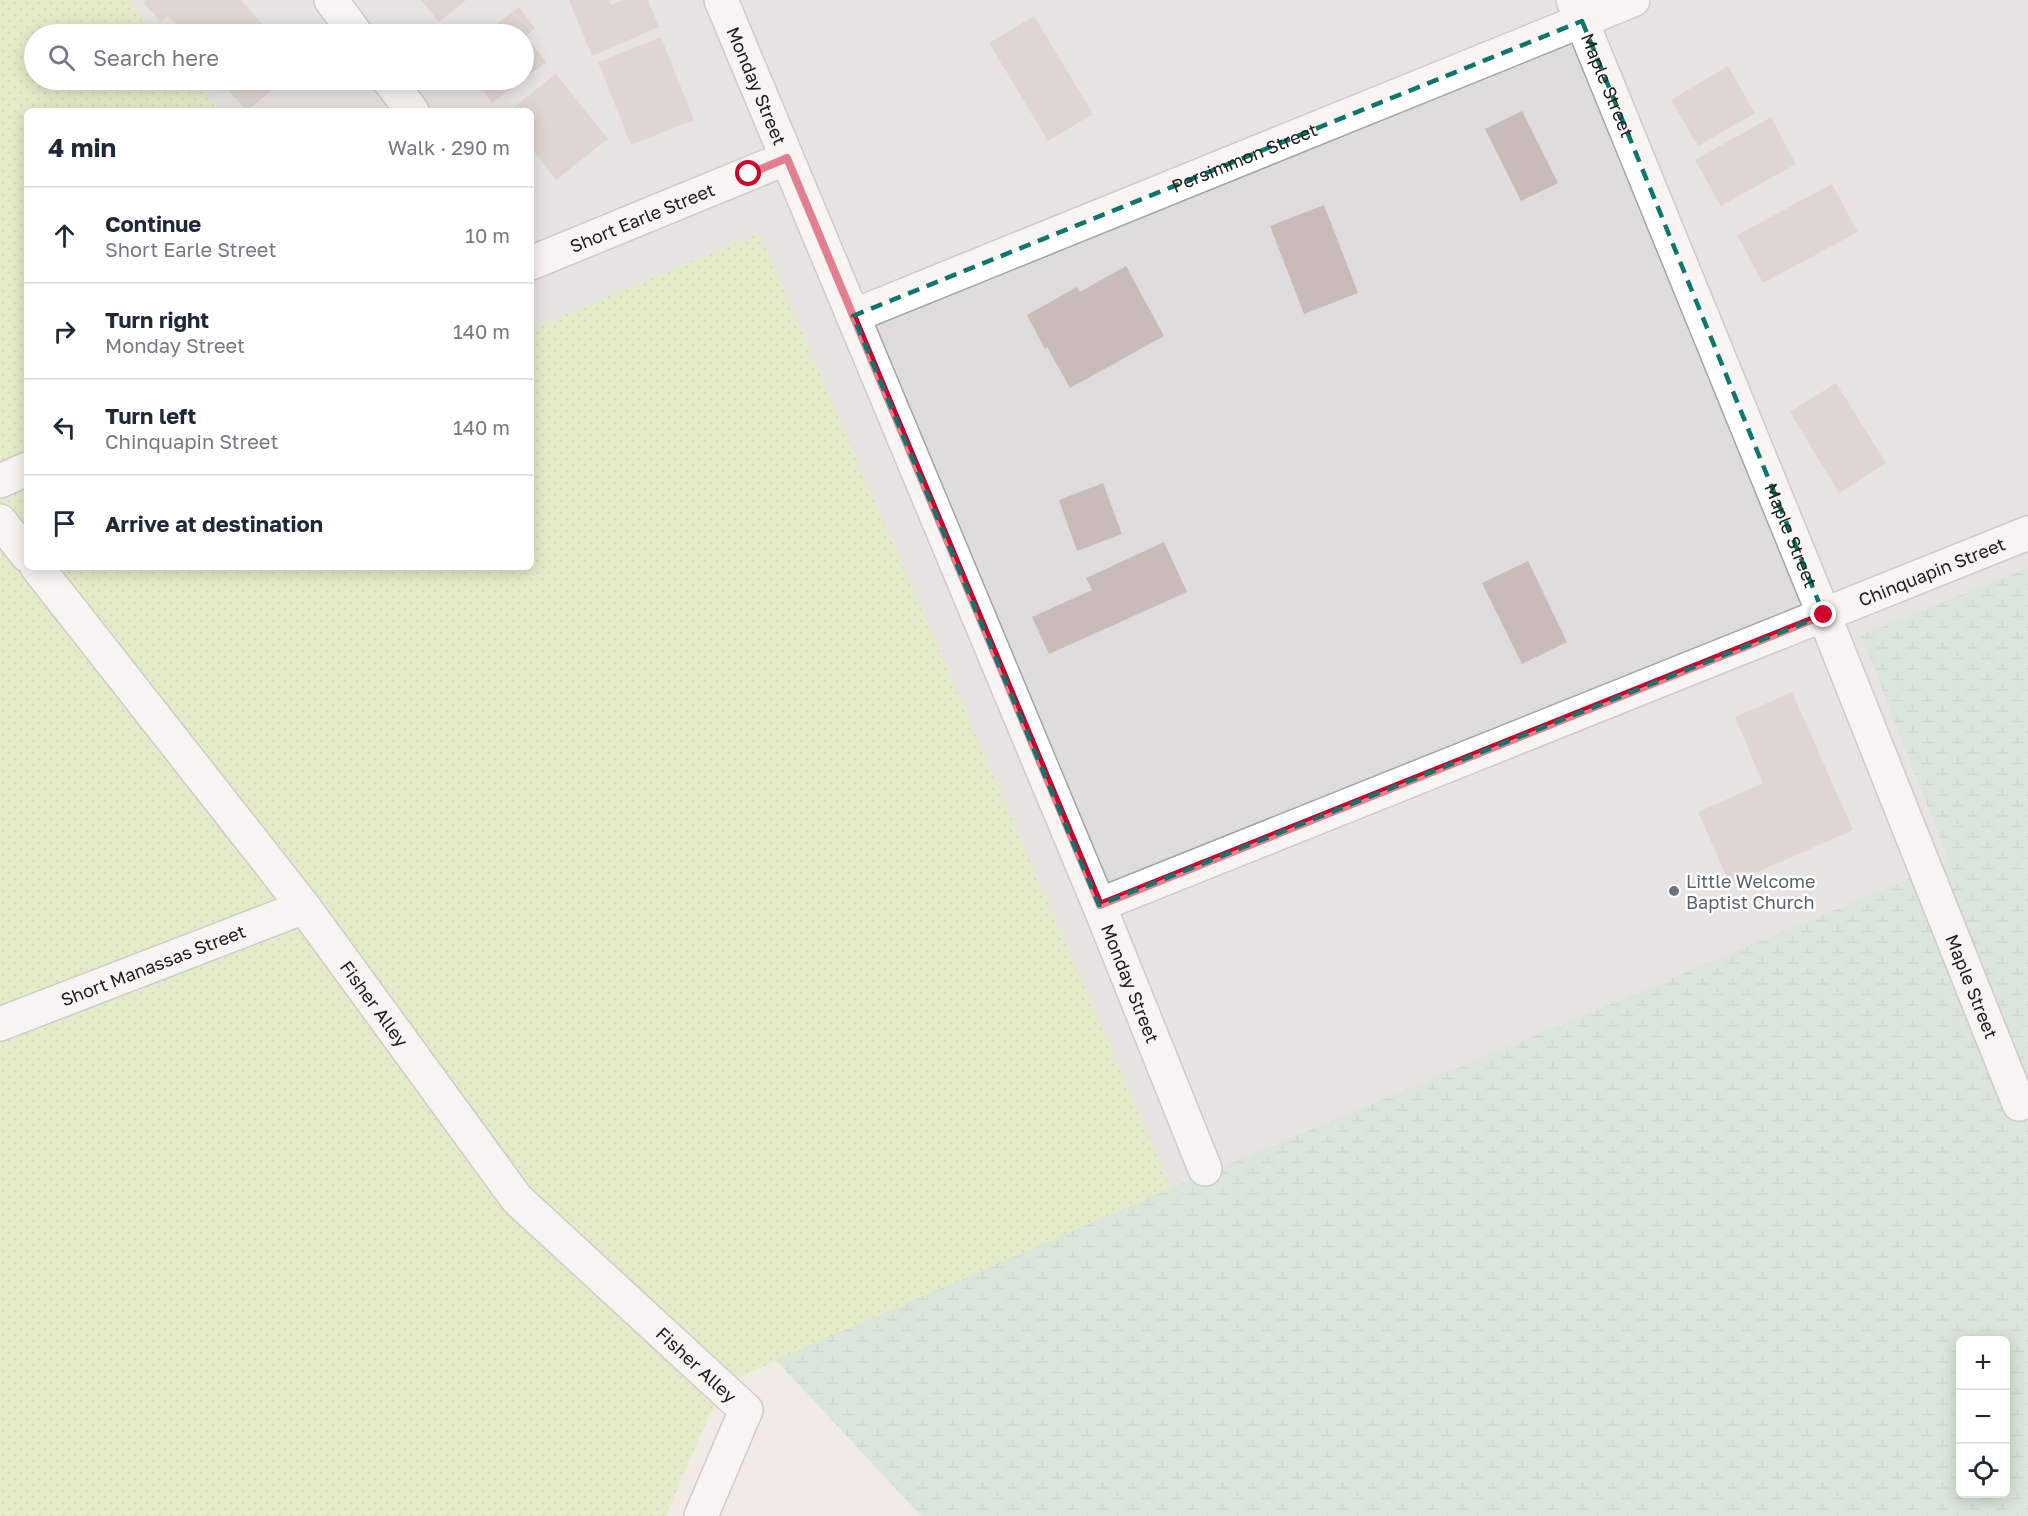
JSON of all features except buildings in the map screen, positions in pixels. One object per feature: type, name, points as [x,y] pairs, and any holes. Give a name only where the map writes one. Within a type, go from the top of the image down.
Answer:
[{"type":"street","points":[[331,0],[349,24]]},
{"type":"street","name":"Monday Street","points":[[721,0],[1100,905],[1205,1169]]},
{"type":"street","name":"Persimmon Street","points":[[853,316],[1577,10],[1633,0]]},
{"type":"street","name":"Maple Street","points":[[1577,10],[1824,615],[2019,1104]]},
{"type":"street","points":[[396,90],[410,108]]},
{"type":"street","name":"Short Earle Street","points":[[534,262],[787,158]]},
{"type":"street","points":[[0,481],[24,471]]},
{"type":"street","points":[[0,521],[24,551]]},
{"type":"street","name":"Chinquapin Street","points":[[1100,905],[2028,533]]},
{"type":"street","name":"Fisher Alley","points":[[38,570],[304,907],[517,1199],[746,1410],[701,1516]]},
{"type":"street","name":"Short Manassas Street","points":[[0,1024],[304,907]]},
{"type":"highlighted area","points":[[1582,21],[1824,615],[1099,905],[853,316]]},
{"type":"shaded area","points":[[128,0],[2028,0],[2028,568],[1861,635],[1949,862],[1171,1188],[759,234],[534,328],[534,108],[216,108],[201,90],[534,90],[534,24],[148,24]]},
{"type":"green space","points":[[0,0],[128,0],[148,24],[24,24],[24,90],[201,90],[216,108],[24,108],[24,570],[534,570],[534,328],[759,233],[1171,1188],[738,1378],[709,1415],[666,1516],[0,1516]]},
{"type":"green space","points":[[2028,568],[2028,1516],[921,1516],[776,1360],[1171,1188],[1949,862],[1861,635]]},
{"type":"place","name":"Little Welcome Baptist Church","points":[[1674,891]]},
{"type":"route","points":[[749,174],[787,158],[1100,905],[1824,615]]}]
